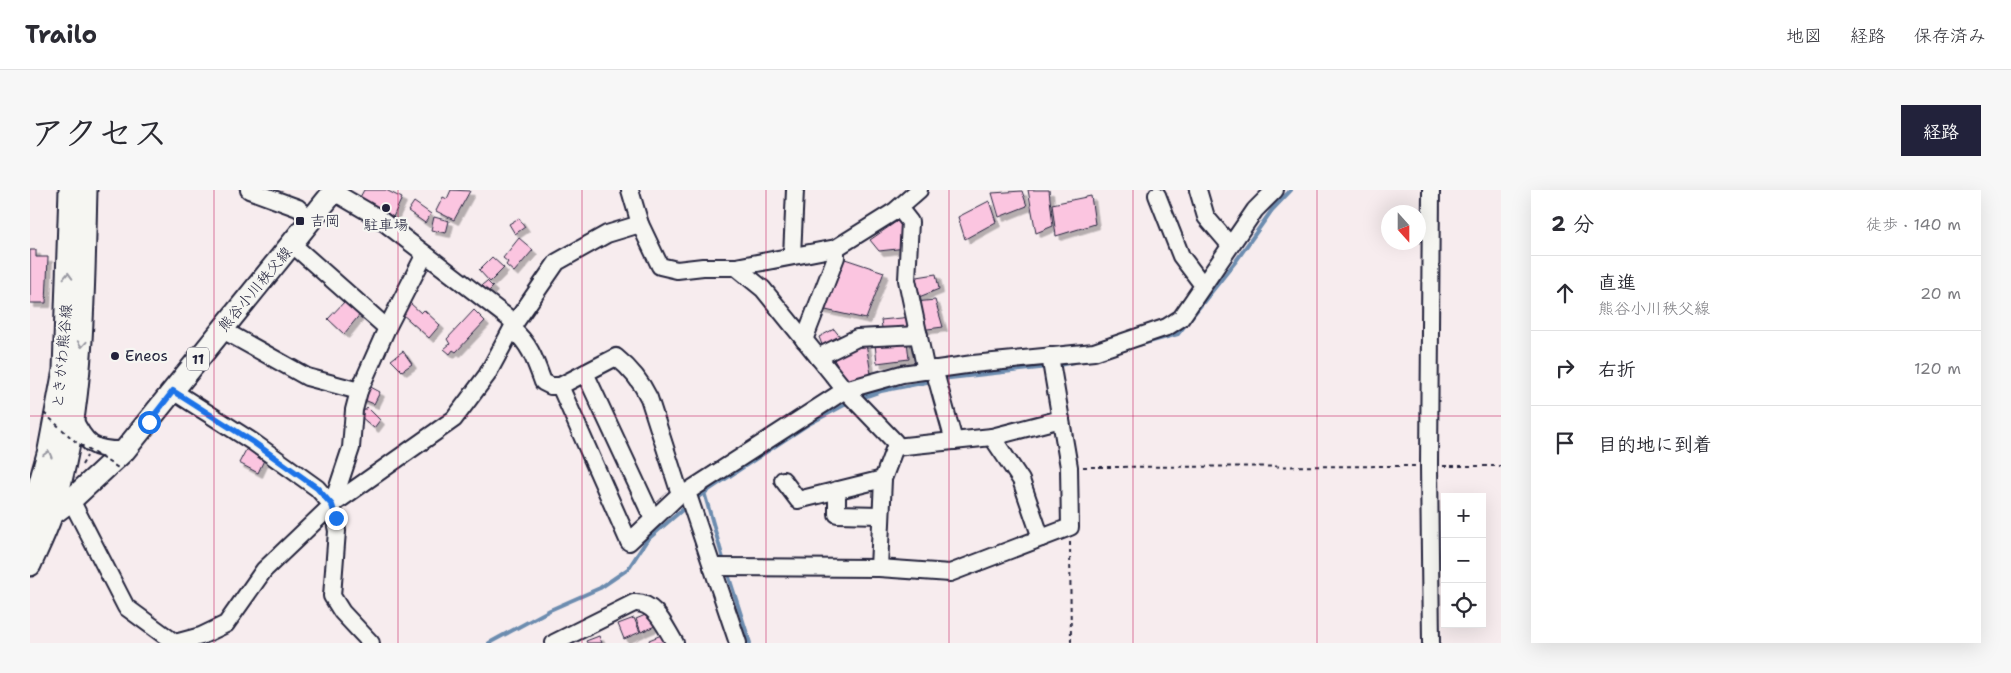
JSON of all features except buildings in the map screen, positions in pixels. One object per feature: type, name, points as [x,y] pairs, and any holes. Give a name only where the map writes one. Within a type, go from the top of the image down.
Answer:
[{"type":"main road","name":"ときがわ熊谷線","points":[[40,518],[33,494],[49,450],[64,370],[70,190]]},
{"type":"main road","name":"ときがわ熊谷線","points":[[40,518],[67,455],[73,417],[83,330],[86,190]]},
{"type":"main road","name":"熊谷小川秩父線","points":[[30,531],[40,518],[71,500],[123,459],[221,329],[335,191]]},
{"type":"main road","name":"熊谷小川秩父線","points":[[30,565],[40,518]]},
{"type":"street","points":[[248,190],[298,208],[312,220]]},
{"type":"street","points":[[630,190],[640,224],[660,266],[677,270],[703,267],[736,267],[836,248],[899,208],[919,190]]},
{"type":"street","points":[[792,256],[795,190]]},
{"type":"street","points":[[1198,190],[1206,217],[1230,245]]},
{"type":"street","points":[[560,386],[629,542],[653,519],[687,498],[845,390],[902,374],[1094,352],[1167,327],[1180,318],[1255,210],[1275,190]]},
{"type":"street","points":[[1430,643],[1429,466],[1432,190]]},
{"type":"street","points":[[335,191],[378,217],[514,326],[532,350],[543,382],[552,386],[560,386],[616,357],[631,369],[644,386],[649,398],[687,498],[738,643]]},
{"type":"street","points":[[1157,195],[1181,256],[1202,284]]},
{"type":"street","points":[[899,208],[910,222],[907,280],[919,335],[954,441]]},
{"type":"street","points":[[71,500],[126,607],[175,643],[201,636],[226,624],[264,570],[332,505],[454,419],[487,376],[514,326],[557,262],[607,234],[640,224]]},
{"type":"street","points":[[292,244],[387,328]]},
{"type":"street","points":[[804,340],[836,257],[836,248]]},
{"type":"street","points":[[372,643],[342,612],[332,596],[337,531],[332,505],[351,448],[354,410],[359,391],[387,328],[425,254]]},
{"type":"street","points":[[736,267],[763,289],[845,390],[895,442],[895,447],[883,479],[879,568]]},
{"type":"street","points":[[221,329],[307,377],[359,391]]},
{"type":"street","points":[[818,357],[857,338],[919,335]]},
{"type":"street","points":[[712,567],[879,568],[950,573],[1070,527],[1069,468],[1050,356]]},
{"type":"street","points":[[585,373],[653,519]]},
{"type":"street","points":[[173,391],[253,442],[317,488],[332,505]]},
{"type":"street","points":[[73,417],[88,443],[123,459]]},
{"type":"street","points":[[895,447],[992,437],[1061,419]]},
{"type":"street","points":[[992,437],[1020,480],[1041,538]]},
{"type":"street","points":[[783,480],[798,500],[883,479]]},
{"type":"street","points":[[837,490],[837,514],[880,515]]},
{"type":"street","points":[[554,643],[634,603],[644,602],[651,607],[676,643]]},
{"type":"path","points":[[44,413],[76,442],[123,459]]},
{"type":"path","points":[[1069,468],[1501,466]]},
{"type":"path","points":[[1070,527],[1071,643]]},
{"type":"waterway","points":[[1138,345],[1178,334],[1236,261],[1272,210],[1291,190]]},
{"type":"waterway","points":[[1055,366],[1073,362]]},
{"type":"waterway","points":[[941,379],[1048,367]]},
{"type":"waterway","points":[[858,399],[881,391],[932,381]]},
{"type":"waterway","points":[[695,499],[807,425],[850,402]]},
{"type":"waterway","points":[[704,492],[724,562]]},
{"type":"waterway","points":[[489,643],[550,610],[600,588],[628,569],[647,540],[688,505]]},
{"type":"waterway","points":[[727,571],[750,643]]},
{"type":"place","name":"駐車場","points":[[386,208]]},
{"type":"place","name":"吉岡","points":[[300,221]]},
{"type":"place","name":"Eneos","points":[[115,356]]},
{"type":"route","points":[[149,422],[173,391],[253,442],[317,488],[332,505],[336,518]]}]
